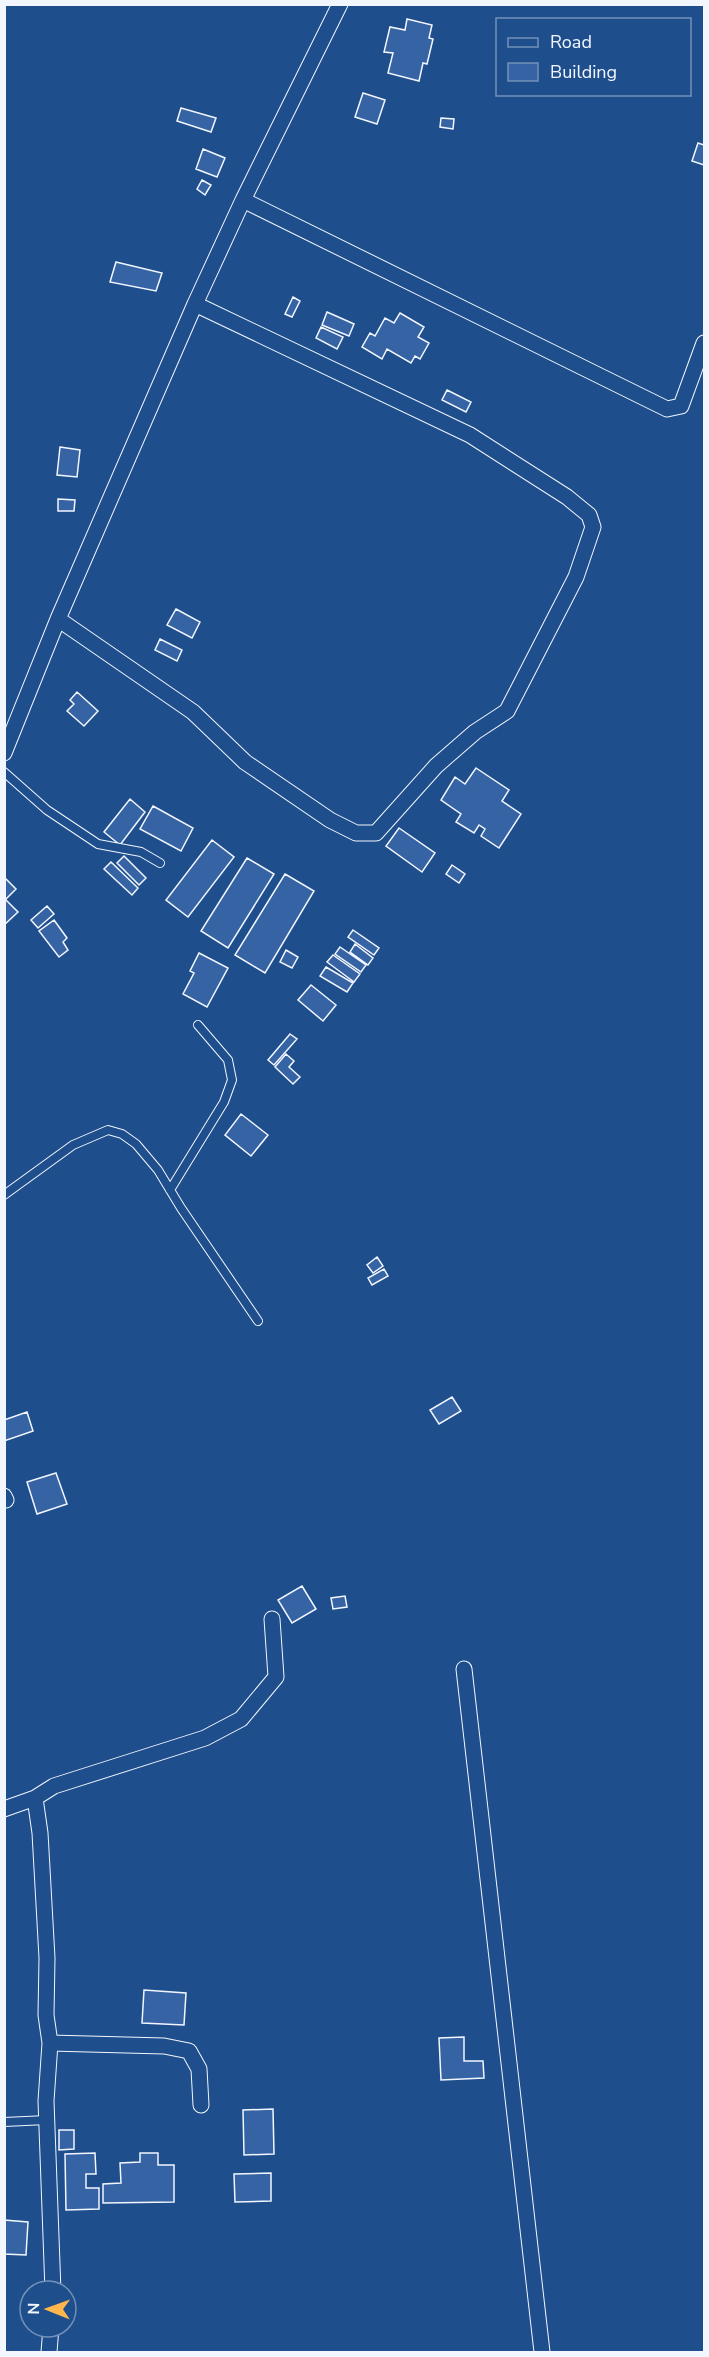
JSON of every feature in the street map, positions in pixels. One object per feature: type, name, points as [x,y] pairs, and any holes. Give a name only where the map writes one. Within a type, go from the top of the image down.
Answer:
[{"type":"street","points":[[4,753],[58,619],[195,304],[243,200],[340,4]]},
{"type":"street","points":[[243,200],[667,409],[681,406],[705,343]]},
{"type":"street","points":[[58,619],[193,712],[254,769],[330,820],[356,833],[376,833],[436,766],[475,732],[507,711],[576,577],[593,527],[589,515],[567,497],[470,435],[195,304]]},
{"type":"street","points":[[4,1809],[35,1798],[54,1786],[205,1738],[241,1719],[276,1677],[273,1619]]},
{"type":"street","points":[[464,1669],[542,2352]]},
{"type":"street","points":[[35,1798],[40,1833],[47,1958],[46,2014],[50,2043],[47,2120],[53,2279]]},
{"type":"street","points":[[50,2043],[164,2046],[189,2051],[199,2069],[201,2105]]},
{"type":"lane","points":[[4,772],[47,810],[98,844],[141,852],[160,863]]},
{"type":"lane","points":[[170,1190],[224,1102],[232,1080],[228,1060],[198,1024]]},
{"type":"lane","points":[[4,1194],[73,1144],[108,1130],[122,1134],[136,1144],[158,1170],[258,1321]]},
{"type":"lane","points":[[4,2122],[47,2120]]},
{"type":"building","points":[[407,19],[432,25],[429,38],[433,39],[427,64],[423,63],[419,81],[388,73],[393,53],[384,52],[390,27],[405,30]]},
{"type":"building","points":[[363,93],[385,100],[377,124],[355,117]]},
{"type":"building","points":[[181,108],[216,118],[211,132],[177,121]]},
{"type":"building","points":[[441,118],[454,119],[453,129],[440,127]]},
{"type":"building","points":[[698,143],[704,145],[704,165],[692,161]]},
{"type":"building","points":[[203,149],[225,158],[217,177],[196,169]]},
{"type":"building","points":[[202,180],[211,185],[205,195],[197,189]]},
{"type":"building","points":[[116,262],[162,273],[156,291],[110,282]]},
{"type":"building","points":[[293,297],[300,301],[292,317],[285,314]]},
{"type":"building","points":[[327,312],[354,324],[349,336],[322,325]]},
{"type":"building","points":[[400,313],[424,327],[418,337],[429,343],[420,359],[415,356],[411,363],[387,349],[382,359],[362,347],[370,333],[375,336],[385,318],[394,323]]},
{"type":"building","points":[[321,327],[343,337],[337,349],[316,338]]},
{"type":"building","points":[[447,390],[471,402],[466,412],[442,400]]},
{"type":"building","points":[[60,447],[80,450],[77,477],[57,475]]},
{"type":"building","points":[[58,499],[75,500],[74,511],[58,511]]},
{"type":"building","points":[[176,609],[200,622],[192,638],[167,625]]},
{"type":"building","points":[[160,639],[182,650],[177,661],[155,650]]},
{"type":"building","points":[[77,692],[98,711],[84,726],[67,711],[74,704],[70,700]]},
{"type":"building","points":[[476,768],[509,790],[502,801],[521,814],[499,848],[481,836],[485,829],[479,825],[474,833],[456,822],[461,814],[441,800],[455,777],[465,784]]},
{"type":"building","points":[[130,799],[145,812],[120,845],[104,832]]},
{"type":"building","points":[[153,806],[193,828],[181,851],[140,829]]},
{"type":"building","points":[[399,828],[435,853],[422,872],[386,846]]},
{"type":"building","points":[[212,840],[234,857],[188,917],[166,900]]},
{"type":"building","points":[[124,856],[146,878],[139,885],[117,863]]},
{"type":"building","points":[[247,858],[274,874],[228,948],[201,931]]},
{"type":"building","points":[[111,862],[138,888],[132,895],[104,869]]},
{"type":"building","points":[[452,865],[465,874],[459,883],[446,874]]},
{"type":"building","points":[[285,874],[314,891],[265,973],[235,955]]},
{"type":"building","points":[[4,877],[16,889],[4,901]]},
{"type":"building","points":[[6,900],[18,912],[4,925],[4,902]]},
{"type":"building","points":[[47,906],[54,914],[38,928],[31,920]]},
{"type":"building","points":[[54,920],[67,938],[63,942],[68,950],[59,957],[39,931]]},
{"type":"building","points":[[353,930],[379,948],[374,955],[348,937]]},
{"type":"building","points":[[355,944],[373,958],[368,965],[350,952]]},
{"type":"building","points":[[340,947],[366,965],[361,972],[335,954]]},
{"type":"building","points":[[286,950],[298,957],[292,968],[280,962]]},
{"type":"building","points":[[199,953],[228,968],[207,1007],[183,994],[194,973],[190,971]]},
{"type":"building","points":[[333,955],[360,974],[354,982],[327,962]]},
{"type":"building","points":[[326,967],[353,983],[347,992],[320,976]]},
{"type":"building","points":[[311,985],[336,1005],[323,1021],[298,1000]]},
{"type":"building","points":[[290,1034],[297,1039],[274,1065],[268,1060]]},
{"type":"building","points":[[286,1054],[294,1061],[289,1067],[300,1077],[293,1084],[275,1067]]},
{"type":"building","points":[[241,1114],[268,1135],[251,1156],[225,1135]]},
{"type":"building","points":[[377,1257],[383,1266],[373,1273],[367,1265]]},
{"type":"building","points":[[384,1269],[388,1276],[372,1285],[368,1278]]},
{"type":"building","points":[[452,1397],[461,1411],[439,1424],[430,1410]]},
{"type":"building","points":[[27,1412],[33,1431],[4,1441],[4,1420]]},
{"type":"building","points":[[56,1473],[67,1504],[37,1514],[27,1482]]},
{"type":"building","points":[[302,1586],[316,1609],[292,1623],[278,1600]]},
{"type":"building","points":[[345,1596],[347,1607],[333,1609],[331,1598]]},
{"type":"building","points":[[144,1990],[186,1993],[184,2025],[142,2023]]},
{"type":"building","points":[[464,2037],[464,2061],[483,2061],[484,2078],[441,2080],[439,2038]]},
{"type":"building","points":[[273,2109],[274,2154],[244,2155],[243,2110]]},
{"type":"building","points":[[59,2130],[74,2130],[74,2149],[59,2150]]},
{"type":"building","points":[[95,2153],[96,2174],[86,2174],[86,2188],[99,2188],[99,2209],[66,2210],[65,2154]]},
{"type":"building","points":[[140,2153],[158,2153],[158,2165],[174,2165],[174,2202],[103,2203],[103,2184],[121,2183],[120,2163],[140,2162]]},
{"type":"building","points":[[271,2173],[271,2201],[235,2202],[234,2174]]},
{"type":"building","points":[[4,2220],[28,2222],[26,2255],[4,2254]]}]
